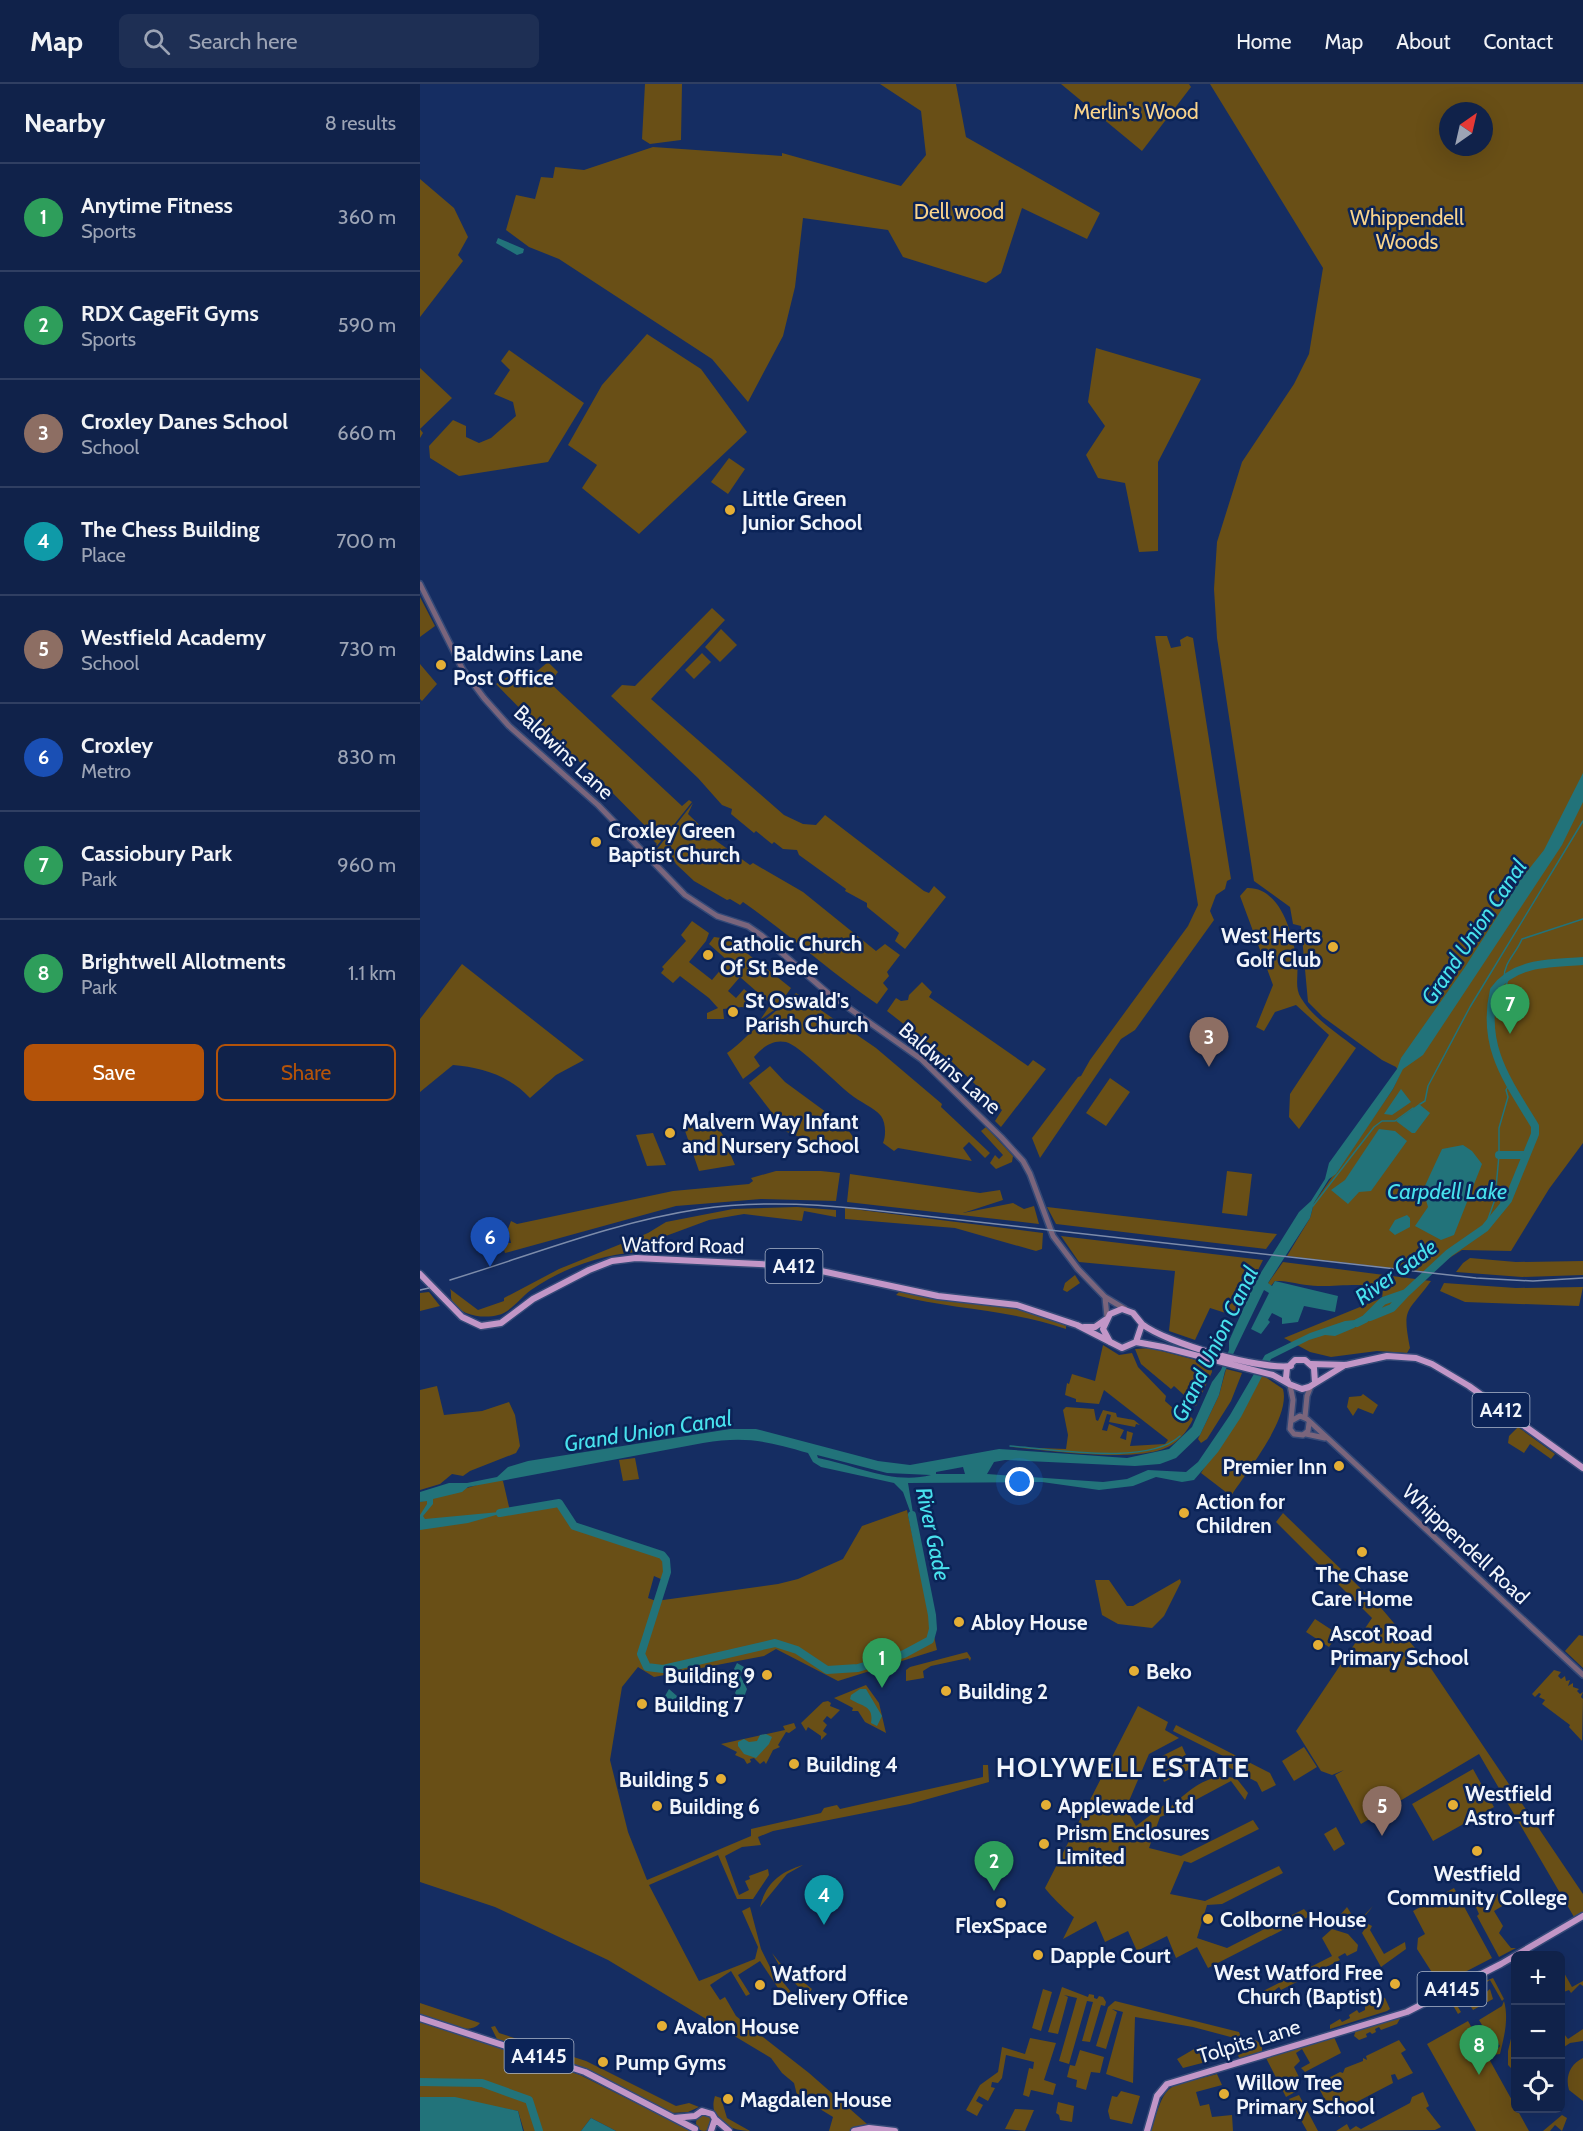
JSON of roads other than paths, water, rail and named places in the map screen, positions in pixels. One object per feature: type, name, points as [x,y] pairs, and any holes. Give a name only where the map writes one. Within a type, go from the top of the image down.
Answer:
[{"type":"main road","name":"Watford Road","points":[[420,1274],[462,1317],[482,1326],[501,1323],[533,1299],[589,1270],[612,1261],[636,1258],[740,1261],[810,1268],[938,1296],[1026,1307],[1083,1327],[1110,1342]]},
{"type":"main road","points":[[1083,1327],[1095,1327],[1114,1311],[1125,1310]]},
{"type":"main road","name":"A412","points":[[1125,1310],[1133,1313],[1158,1335],[1196,1351]]},
{"type":"main road","points":[[1106,1318],[1104,1333],[1110,1342]]},
{"type":"main road","points":[[1136,1342],[1142,1323]]},
{"type":"main road","name":"A412","points":[[1110,1342],[1122,1348],[1136,1342],[1196,1351],[1265,1370],[1289,1384]]},
{"type":"main road","name":"A412","points":[[1311,1364],[1346,1365],[1388,1356],[1416,1358],[1432,1364],[1469,1386],[1583,1468]]},
{"type":"main road","points":[[1299,1359],[1311,1364],[1315,1371],[1313,1384],[1302,1389],[1289,1384],[1286,1373],[1291,1366],[1292,1362],[1299,1359]]},
{"type":"main road","name":"A412","points":[[1313,1384],[1346,1365]]},
{"type":"main road","name":"A412","points":[[1265,1370],[1291,1366]]},
{"type":"main road","name":"Tolpits Lane","points":[[1147,2131],[1157,2096],[1167,2084],[1407,2012],[1501,1964],[1583,1917]]},
{"type":"main road","name":"A4145","points":[[420,2018],[585,2072],[696,2130]]},
{"type":"main road","points":[[673,2118],[695,2116],[705,2111],[729,2131]]},
{"type":"main road","name":"A4145","points":[[695,2116],[696,2130]]},
{"type":"main road","points":[[711,2131],[715,2120]]},
{"type":"main road","points":[[854,2131],[868,2128],[895,2131]]},
{"type":"street","name":"Baldwins Lane","points":[[420,584],[464,670],[484,698],[509,726],[613,820],[685,895],[717,916],[748,926],[761,935],[829,994],[921,1059],[1002,1137],[1023,1161],[1053,1236],[1078,1269],[1105,1297],[1125,1310]]},
{"type":"street","points":[[1105,1297],[1106,1318]]},
{"type":"street","points":[[1289,1384],[1293,1400],[1290,1427],[1294,1434],[1326,1438]]},
{"type":"street","points":[[1306,1434],[1310,1428],[1307,1419],[1307,1396],[1313,1384]]},
{"type":"street","points":[[1291,1421],[1297,1416],[1307,1419]]},
{"type":"street","name":"Whippendell Road","points":[[1307,1419],[1583,1675]]},
{"type":"water","points":[[498,238],[524,249],[523,253],[517,255],[496,243]]},
{"type":"water","points":[[1583,773],[1583,802],[1562,845],[1423,1055],[1403,1069],[1393,1089],[1336,1174],[1329,1179],[1314,1203],[1310,1218],[1268,1283],[1272,1286],[1275,1281],[1338,1296],[1335,1312],[1304,1306],[1298,1322],[1282,1324],[1282,1318],[1272,1313],[1268,1320],[1270,1322],[1261,1334],[1251,1329],[1269,1293],[1264,1290],[1225,1371],[1219,1395],[1200,1435],[1176,1458],[1160,1464],[1135,1466],[1005,1460],[994,1462],[987,1474],[1103,1482],[1127,1479],[1148,1470],[1186,1472],[1198,1462],[1230,1415],[1265,1355],[1310,1333],[1345,1321],[1365,1319],[1354,1328],[1335,1336],[1325,1335],[1309,1340],[1271,1359],[1241,1417],[1218,1452],[1194,1480],[1182,1482],[1156,1477],[1133,1486],[1099,1490],[1042,1482],[908,1483],[915,1525],[903,1492],[894,1483],[821,1467],[813,1462],[808,1453],[793,1449],[756,1441],[732,1440],[703,1443],[468,1487],[462,1492],[433,1499],[433,1504],[423,1516],[425,1519],[510,1511],[468,1523],[420,1530],[420,1515],[427,1501],[420,1502],[420,1492],[449,1483],[467,1483],[497,1477],[508,1467],[528,1461],[730,1429],[756,1429],[878,1461],[910,1465],[999,1449],[1127,1458],[1169,1449],[1192,1427],[1212,1382],[1221,1370],[1229,1350],[1229,1341],[1255,1282],[1299,1212],[1311,1201],[1325,1179],[1329,1163],[1397,1069],[1401,1058],[1465,967],[1521,879],[1544,850]],"holes":[[[817,1455],[887,1473],[931,1475],[903,1478],[888,1476],[818,1458]],[[963,1467],[965,1474],[936,1474],[936,1472]]]},
{"type":"water","points":[[1401,1089],[1411,1102],[1392,1115],[1384,1114]]},
{"type":"water","points":[[1419,1104],[1430,1113],[1415,1133],[1412,1133],[1396,1121]]},
{"type":"water","points":[[1379,1129],[1395,1131],[1407,1141],[1371,1191],[1359,1192],[1348,1204],[1331,1190],[1345,1180]]},
{"type":"water","name":"Carpdell Lake","points":[[1463,1145],[1472,1151],[1482,1164],[1454,1235],[1441,1240],[1415,1226],[1428,1207],[1423,1190],[1442,1149]]},
{"type":"water","points":[[1407,1215],[1410,1218],[1410,1227],[1395,1235],[1389,1230],[1395,1220]]},
{"type":"water","points":[[737,1663],[744,1667],[740,1675],[747,1689],[743,1700],[740,1700],[735,1693],[740,1682],[734,1669]]},
{"type":"water","points":[[669,1689],[677,1696],[671,1708],[665,1696]]},
{"type":"water","points":[[860,1689],[866,1689],[882,1716],[877,1726],[871,1723],[871,1713],[866,1707],[850,1699],[851,1695]]},
{"type":"water","points":[[766,1734],[772,1737],[769,1744],[756,1758],[744,1754],[738,1746],[738,1742],[744,1739],[749,1742],[757,1741],[760,1735]]},
{"type":"water","points":[[420,2097],[455,2097],[518,2111],[523,2131],[420,2131]]},
{"type":"water","points":[[591,2118],[616,2131],[581,2131]]},
{"type":"waterway","points":[[1420,1104],[1425,1101],[1428,1086],[1470,1007],[1583,821]]},
{"type":"waterway","points":[[1504,978],[1508,963],[1522,939],[1583,919]]},
{"type":"waterway","name":"River Gade","points":[[1357,1323],[1365,1319],[1383,1301],[1406,1293],[1449,1253],[1485,1228],[1508,1200],[1535,1134],[1535,1126],[1506,1078],[1494,1046],[1491,1028],[1494,990],[1502,981],[1523,969],[1546,964],[1583,961]]},
{"type":"waterway","points":[[1492,999],[1506,989],[1508,975]]},
{"type":"waterway","points":[[1485,1228],[1495,1199],[1499,1128],[1508,1097],[1506,1090],[1510,1083]]},
{"type":"waterway","points":[[1313,1206],[1374,1127],[1382,1121],[1395,1121],[1413,1108]]},
{"type":"waterway","points":[[1499,1155],[1526,1155]]},
{"type":"waterway","points":[[1496,1189],[1501,1197],[1501,1210]]},
{"type":"waterway","points":[[1370,1317],[1392,1308],[1406,1293]]},
{"type":"waterway","points":[[1010,1446],[1074,1452],[1123,1453],[1146,1451],[1165,1445],[1180,1436]]},
{"type":"waterway","name":"River Gade","points":[[500,1513],[559,1503],[574,1526],[662,1555],[666,1560],[667,1572],[641,1654],[647,1667],[663,1669],[775,1643],[797,1650],[827,1670],[858,1668],[904,1654],[930,1640],[933,1629],[932,1615],[912,1515]]},
{"type":"waterway","points":[[420,2082],[482,2083],[529,2100],[539,2131]]},
{"type":"railway","points":[[450,1280],[636,1222],[700,1209],[781,1204],[863,1209],[1476,1278],[1533,1281],[1583,1278]]},
{"type":"railway","points":[[420,1290],[429,1288]]},
{"type":"place","name":"Little Green Junior School","points":[[730,510]]},
{"type":"place","name":"Baldwins Lane Post Office","points":[[441,665]]},
{"type":"place","name":"Croxley Green Baptist Church","points":[[596,842]]},
{"type":"place","name":"West Herts Golf Club","points":[[1333,947]]},
{"type":"place","name":"Catholic Church Of St Bede","points":[[708,955]]},
{"type":"place","name":"St Oswald's Parish Church","points":[[733,1012]]},
{"type":"place","name":"Cassiobury Park","points":[[1510,1034]]},
{"type":"place","name":"Croxley Danes School","points":[[1209,1067]]},
{"type":"place","name":"Malvern Way Infant and Nursery School","points":[[670,1133]]},
{"type":"place","name":"Croxley","points":[[490,1267]]},
{"type":"place","name":"Premier Inn","points":[[1339,1466]]},
{"type":"place","name":"Action for Children","points":[[1184,1513]]},
{"type":"place","name":"The Chase Care Home","points":[[1362,1552]]},
{"type":"place","name":"Abloy House","points":[[959,1622]]},
{"type":"place","name":"Ascot Road Primary School","points":[[1318,1645]]},
{"type":"place","name":"Beko","points":[[1134,1671]]},
{"type":"place","name":"Building 9","points":[[767,1675]]},
{"type":"place","name":"Anytime Fitness","points":[[882,1688]]},
{"type":"place","name":"Building 2","points":[[946,1691]]},
{"type":"place","name":"Building 7","points":[[642,1704]]},
{"type":"place","name":"Building 4","points":[[794,1764]]},
{"type":"place","name":"Building 5","points":[[721,1779]]},
{"type":"place","name":"Applewade Ltd","points":[[1046,1805]]},
{"type":"place","name":"Westfield Astro-turf","points":[[1453,1805]]},
{"type":"place","name":"Building 6","points":[[657,1806]]},
{"type":"place","name":"Westfield Academy","points":[[1382,1836]]},
{"type":"place","name":"Prism Enclosures Limited","points":[[1044,1844]]},
{"type":"place","name":"Westfield Community College","points":[[1477,1851]]},
{"type":"place","name":"RDX CageFit Gyms","points":[[994,1891]]},
{"type":"place","name":"FlexSpace","points":[[1001,1903]]},
{"type":"place","name":"Colborne House","points":[[1208,1919]]},
{"type":"place","name":"The Chess Building","points":[[824,1925]]},
{"type":"place","name":"Dapple Court","points":[[1038,1955]]},
{"type":"place","name":"West Watford Free Church (Baptist)","points":[[1395,1984]]},
{"type":"place","name":"Watford Delivery Office","points":[[760,1985]]},
{"type":"place","name":"Avalon House","points":[[662,2026]]},
{"type":"place","name":"Pump Gyms","points":[[603,2062]]},
{"type":"place","name":"Brightwell Allotments","points":[[1479,2075]]},
{"type":"place","name":"Willow Tree Primary School","points":[[1224,2094]]},
{"type":"place","name":"Magdalen House","points":[[728,2099]]},
{"type":"district","name":"HOLYWELL ESTATE","points":[[1123,1767]]},
{"type":"park label","name":"Merlin's Wood","points":[[1136,111]]},
{"type":"park label","name":"Dell wood","points":[[959,211]]},
{"type":"park label","name":"Whippendell Woods","points":[[1407,229]]},
{"type":"water label","name":"Grand Union Canal","points":[[1474,932]]},
{"type":"water label","name":"Grand Union Canal","points":[[1215,1344]]},
{"type":"water label","name":"Grand Union Canal","points":[[648,1431]]}]
